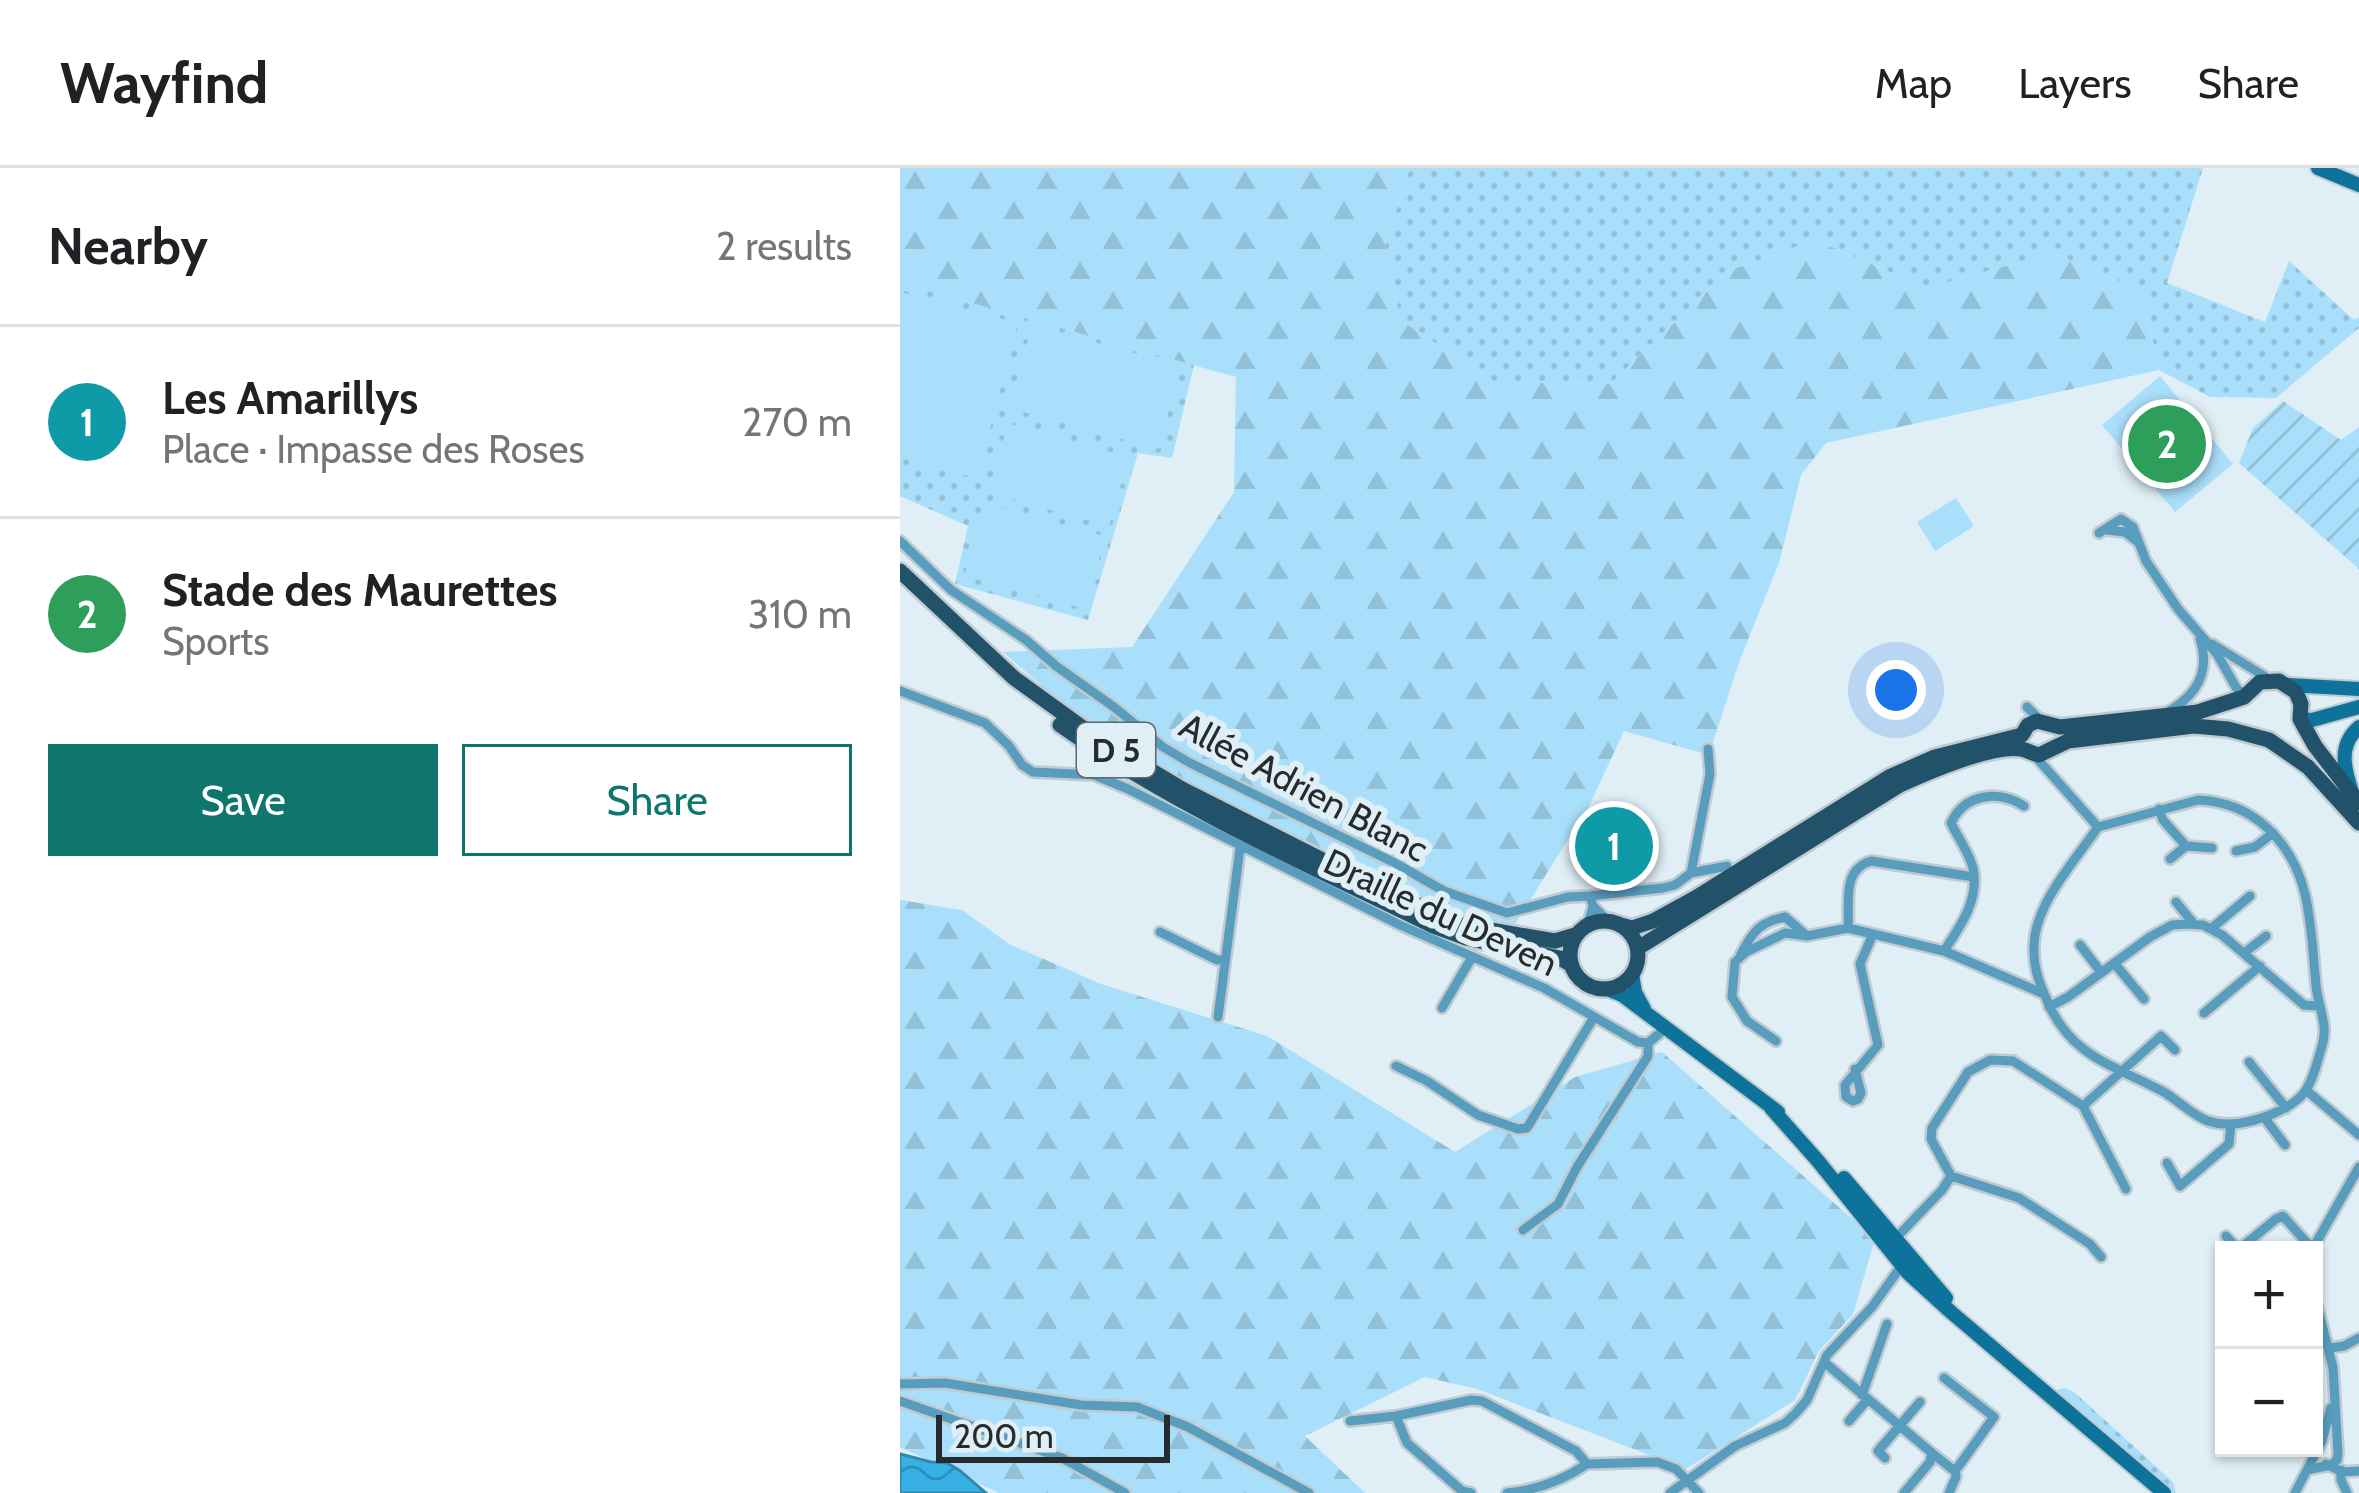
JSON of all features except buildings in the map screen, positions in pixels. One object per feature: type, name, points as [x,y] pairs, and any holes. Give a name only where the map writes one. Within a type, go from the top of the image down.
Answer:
[{"type":"main road","points":[[2318,168],[2359,185]]},
{"type":"main road","name":"D 5","points":[[900,571],[1014,678],[1097,738],[1182,789],[1462,925],[1556,941],[1582,930]]},
{"type":"main road","name":"D 5","points":[[900,585],[1009,686],[1156,787],[1433,926],[1570,964]]},
{"type":"main road","points":[[1638,948],[1900,785],[1935,768],[2038,742],[2060,727],[2198,712],[2244,696],[2270,680],[2359,689]]},
{"type":"main road","points":[[2164,1493],[1952,1313],[1910,1268],[1813,1142],[1622,995],[1584,983],[1570,964],[1570,949],[1582,930],[1614,923],[1632,928],[1653,921],[1918,763],[2038,742],[2194,726],[2261,737],[2289,735],[2300,719],[2301,704],[2288,685]]},
{"type":"main road","points":[[2244,696],[2241,716],[2261,737],[2308,767],[2359,823]]},
{"type":"main road","points":[[2300,719],[2359,707]]},
{"type":"main road","points":[[2300,719],[2356,800]]},
{"type":"main road","points":[[2356,800],[2343,757],[2359,727]]},
{"type":"main road","points":[[1607,989],[1622,984],[1638,962],[1632,935],[1614,923]]},
{"type":"main road","points":[[1632,974],[1635,992],[1647,1013]]},
{"type":"street","name":"Allée Adrien Blanc","points":[[900,541],[951,590],[1025,640],[1163,747],[1444,892],[1507,913],[1568,896],[1591,901],[1663,888],[1691,873],[1726,866]]},
{"type":"street","points":[[2140,543],[2146,561],[2244,696]]},
{"type":"street","points":[[2198,634],[2270,680]]},
{"type":"street","points":[[2156,719],[2187,700],[2196,688],[2205,666],[2198,634]]},
{"type":"street","name":"Draille du Deven","points":[[900,691],[985,723],[1033,772],[1094,775],[1400,925],[1544,988],[1638,1042],[1648,1043]]},
{"type":"street","points":[[2038,742],[2098,827]]},
{"type":"street","points":[[1691,873],[1710,774],[1708,749]]},
{"type":"street","points":[[1944,951],[1973,898],[1972,866],[1951,823],[1957,811],[1991,796],[2008,796],[2024,806]]},
{"type":"street","points":[[2198,800],[2219,800],[2254,816],[2294,859],[2308,910],[2324,1037],[2312,1084],[2296,1102],[2251,1123],[2207,1121],[2162,1091],[2094,1058],[2055,1021],[2034,968],[2033,940],[2041,915],[2098,827],[2198,800]]},
{"type":"street","points":[[2159,809],[2186,847]]},
{"type":"street","points":[[2236,851],[2255,847],[2273,832]]},
{"type":"street","points":[[2170,859],[2186,847],[2212,848]]},
{"type":"street","points":[[1218,1017],[1240,848]]},
{"type":"street","points":[[1848,928],[1847,896],[1861,864],[1871,860],[1974,877]]},
{"type":"street","points":[[2212,928],[2250,896]]},
{"type":"street","points":[[1582,930],[1591,901],[1614,923]]},
{"type":"street","points":[[2176,902],[2194,924]]},
{"type":"street","points":[[1776,1041],[1747,1022],[1732,997],[1735,962],[1750,936],[1767,921],[1786,916],[1808,936]]},
{"type":"street","points":[[2049,1007],[2150,937],[2172,926],[2194,924],[2212,928],[2304,1005],[2318,1006]]},
{"type":"street","points":[[1738,959],[1785,933],[1808,936],[1848,928],[1944,951],[2044,994]]},
{"type":"street","points":[[1160,932],[1224,961]]},
{"type":"street","points":[[1855,1070],[1877,1046],[1859,964],[1873,934]]},
{"type":"street","points":[[2244,953],[2266,936]]},
{"type":"street","points":[[2080,945],[2101,972]]},
{"type":"street","points":[[1442,1008],[1472,957]]},
{"type":"street","points":[[2114,963],[2144,999]]},
{"type":"street","points":[[2204,1013],[2260,966]]},
{"type":"street","points":[[1396,1066],[1478,1115],[1527,1128],[1594,1017]]},
{"type":"street","points":[[1523,1230],[1558,1204],[1648,1056],[1648,1043],[1666,1028]]},
{"type":"street","points":[[2084,1106],[2162,1036],[2175,1051]]},
{"type":"street","points":[[2101,1257],[2090,1244],[2019,1198],[1952,1176],[1931,1139],[1932,1128],[1968,1072],[1990,1060],[2013,1061],[2084,1106],[2126,1189]]},
{"type":"street","points":[[2248,1062],[2286,1108]]},
{"type":"street","points":[[2307,1091],[2359,1136]]},
{"type":"street","points":[[2264,1117],[2285,1145]]},
{"type":"street","points":[[2167,1163],[2180,1186],[2228,1144],[2231,1124]]},
{"type":"street","points":[[2317,1241],[2359,1167]]},
{"type":"street","points":[[1892,1240],[1952,1176]]},
{"type":"street","points":[[2249,1241],[2283,1216],[2305,1241]]},
{"type":"street","points":[[2226,1236],[2230,1241]]},
{"type":"street","points":[[1670,1493],[1735,1446],[1785,1423],[1807,1400],[1827,1355],[1910,1268]]},
{"type":"street","points":[[1849,1421],[1865,1397],[1887,1324]]},
{"type":"street","points":[[2323,1324],[2333,1366],[2335,1458]]},
{"type":"street","points":[[2330,1348],[2359,1338]]},
{"type":"street","points":[[1825,1362],[1955,1469]]},
{"type":"street","points":[[2323,1435],[2330,1416],[2333,1366]]},
{"type":"street","points":[[1944,1378],[1994,1417],[1955,1469],[1949,1493]]},
{"type":"street","points":[[900,1384],[945,1383],[1081,1406],[1136,1407],[1188,1427],[1309,1493]]},
{"type":"street","points":[[900,1401],[1062,1458],[1125,1493]]},
{"type":"street","points":[[1350,1421],[1482,1401],[1576,1451],[1587,1464]]},
{"type":"street","points":[[1885,1458],[1878,1451],[1920,1402]]},
{"type":"street","points":[[1396,1416],[1407,1442],[1462,1491],[1471,1493]]},
{"type":"street","points":[[2323,1445],[2330,1440],[2347,1493]]},
{"type":"street","points":[[1904,1493],[1932,1453]]},
{"type":"street","points":[[2295,1493],[2314,1457]]},
{"type":"street","points":[[2321,1457],[2324,1464],[2335,1458]]},
{"type":"street","points":[[2307,1470],[2335,1458]]},
{"type":"street","points":[[1507,1493],[1533,1490],[1587,1464],[1657,1462],[1676,1469],[1699,1493]]},
{"type":"street","points":[[2342,1472],[2359,1471]]},
{"type":"green space","points":[[900,168],[1410,168],[1385,244],[1400,320],[1495,382],[1610,384],[1728,271],[1815,240],[1927,288],[2053,253],[2142,291],[2159,370],[1826,443],[1801,475],[1779,563],[1739,662],[1709,755],[1624,731],[1589,806],[1515,924],[1464,918],[1168,773],[1078,717],[1003,652],[1132,647],[1234,492],[1236,377],[900,283]]},
{"type":"green space","points":[[1410,168],[2203,168],[2167,283],[2265,322],[2289,261],[2354,320],[2359,317],[2359,328],[2276,398],[2210,397],[2159,370],[2142,291],[2053,253],[1927,288],[1815,240],[1728,271],[1610,384],[1495,382],[1400,320],[1385,244]]},
{"type":"green space","points":[[900,283],[1194,365],[1172,458],[1138,453],[1088,620],[955,584],[968,526],[900,496]]},
{"type":"green space","points":[[900,292],[1018,323],[977,478],[900,458]]},
{"type":"green space","points":[[1032,325],[1181,366],[1158,449],[1009,408]]},
{"type":"green space","points":[[2160,376],[2233,464],[2175,512],[2102,425]]},
{"type":"green space","points":[[2283,401],[2341,440],[2359,427],[2359,569],[2239,463],[2253,428]]},
{"type":"green space","points":[[1008,423],[1129,457],[1109,526],[989,493]]},
{"type":"green space","points":[[1956,498],[1974,526],[1935,551],[1917,522]]},
{"type":"green space","points":[[984,503],[1105,536],[1086,609],[964,576]]},
{"type":"green space","points":[[900,900],[962,910],[1009,944],[1101,984],[1267,1036],[1455,1152],[1575,1077],[1662,1052],[1875,1239],[1853,1314],[1819,1351],[1795,1400],[1686,1469],[1477,1389],[1425,1377],[1305,1436],[1365,1493],[999,1493],[900,1447]]},
{"type":"green space","points":[[2064,1388],[2173,1482],[2176,1493],[2052,1391]]},
{"type":"water","points":[[900,1454],[947,1463],[986,1493],[900,1493]]},
{"type":"place","name":"Stade des Maurettes","points":[[2167,444]]},
{"type":"place","name":"Les Amarillys","points":[[1614,846]]}]
